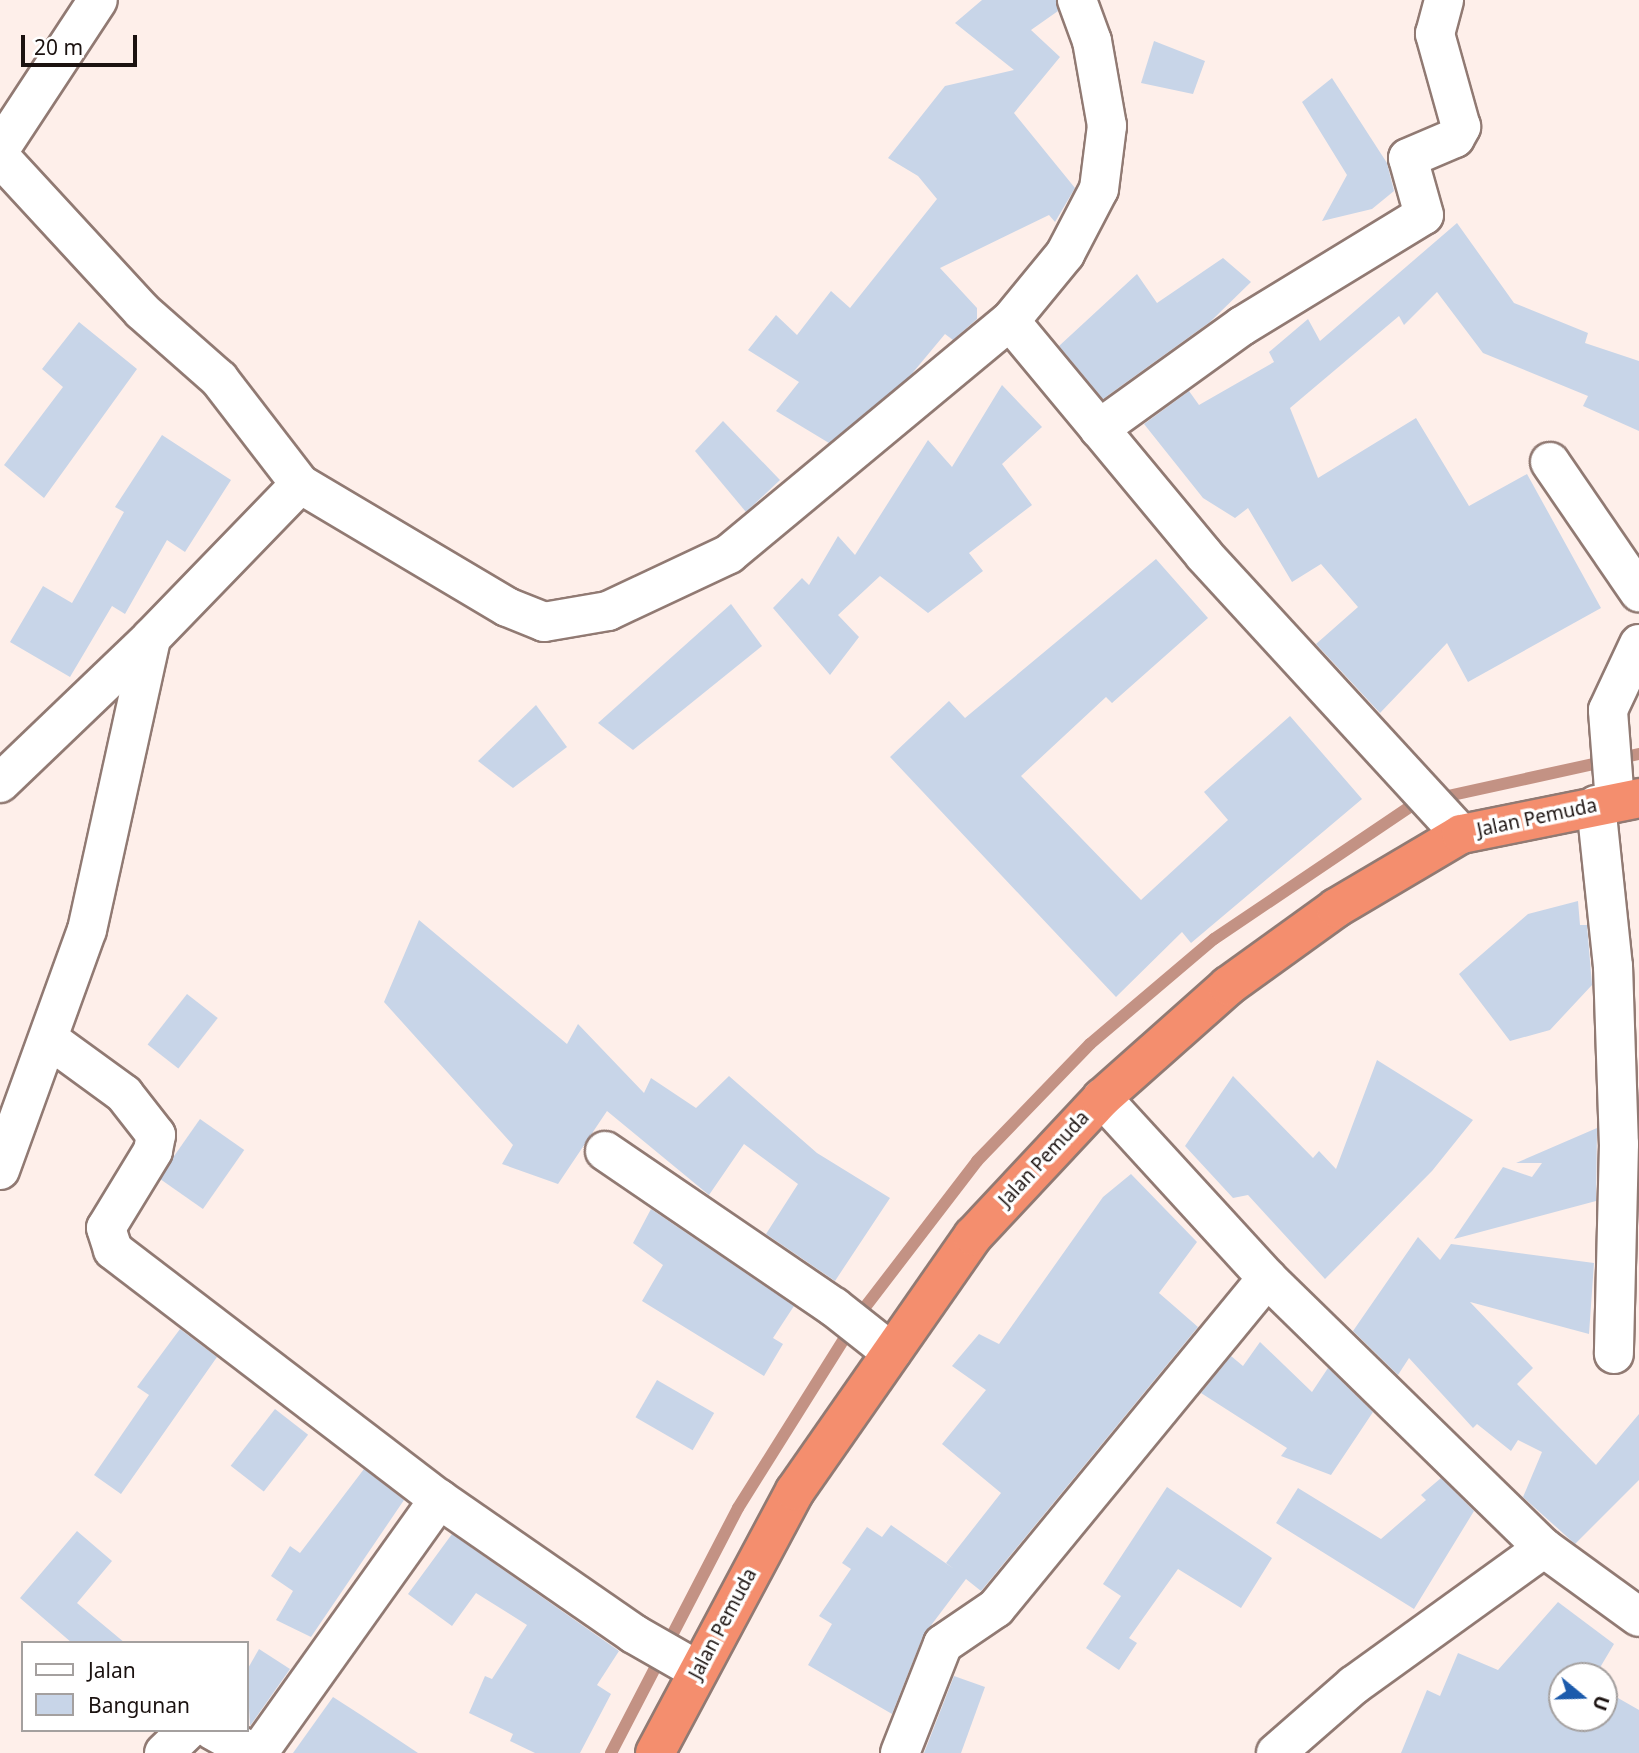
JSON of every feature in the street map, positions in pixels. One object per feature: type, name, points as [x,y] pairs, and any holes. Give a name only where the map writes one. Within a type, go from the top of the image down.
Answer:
[{"type":"highway","name":"Jalan Pemuda","points":[[655,1753],[685,1664],[883,1346],[973,1236],[1102,1098],[1228,986],[1452,827],[1616,796]]},
{"type":"street","points":[[0,149],[98,0]]},
{"type":"street","points":[[0,157],[142,311],[219,379],[300,484],[544,622],[608,611],[729,554],[1010,321],[1065,254],[1099,189],[1107,126],[1092,41],[1077,0]]},
{"type":"street","points":[[1099,429],[1242,326],[1424,215],[1408,158],[1455,138],[1461,127],[1435,34],[1444,0]]},
{"type":"street","points":[[1010,321],[1203,555],[1452,827]]},
{"type":"street","points":[[1550,462],[1639,592]]},
{"type":"street","points":[[0,783],[151,638],[300,484]]},
{"type":"street","points":[[0,1170],[50,1040],[87,930],[151,638]]},
{"type":"street","points":[[1614,1354],[1619,1144],[1613,980],[1616,796],[1608,710],[1639,644]]},
{"type":"street","points":[[50,1040],[124,1094],[156,1135],[153,1151],[106,1227],[113,1250],[439,1499],[634,1634],[685,1664]]},
{"type":"street","points":[[1102,1098],[1267,1278],[1544,1548],[1639,1618]]},
{"type":"street","points":[[605,1151],[834,1307],[883,1346]]},
{"type":"street","points":[[900,1753],[943,1644],[996,1608],[1267,1278]]},
{"type":"street","points":[[258,1753],[439,1499]]},
{"type":"street","points":[[1276,1753],[1354,1685],[1544,1548]]},
{"type":"street","points":[[164,1753],[186,1732]]},
{"type":"street","points":[[216,1732],[253,1753]]},
{"type":"building","points":[[982,0],[1056,0],[1058,11],[1031,30],[1060,57],[1014,113],[1075,188],[1055,222],[1049,215],[940,268],[977,308],[977,319],[953,340],[945,334],[910,376],[829,443],[776,411],[799,382],[748,350],[776,315],[797,335],[831,291],[850,308],[937,199],[918,176],[888,158],[945,86],[1014,70],[955,23]]},
{"type":"building","points":[[1154,41],[1205,61],[1193,94],[1141,83]]},
{"type":"building","points":[[1332,78],[1387,163],[1394,191],[1372,209],[1322,221],[1347,175],[1302,102]]},
{"type":"building","points":[[1457,223],[1514,303],[1588,333],[1585,343],[1639,361],[1639,431],[1583,406],[1588,396],[1483,353],[1437,292],[1404,325],[1399,316],[1290,408],[1318,478],[1416,418],[1469,506],[1527,474],[1601,608],[1468,682],[1447,643],[1380,713],[1316,644],[1358,607],[1321,564],[1292,582],[1248,508],[1235,518],[1203,498],[1144,424],[1189,391],[1199,405],[1274,362],[1269,352],[1308,319],[1320,341]]},
{"type":"building","points":[[1223,258],[1251,282],[1210,322],[1103,399],[1059,346],[1137,274],[1157,303]]},
{"type":"building","points":[[79,322],[137,369],[44,498],[4,465],[63,387],[42,369]]},
{"type":"building","points":[[1002,385],[1042,427],[1002,464],[1032,505],[969,553],[983,571],[928,613],[880,576],[838,615],[859,637],[830,675],[773,608],[802,578],[809,585],[838,536],[855,555],[928,440],[952,467]]},
{"type":"building","points":[[723,421],[780,480],[746,512],[695,451]]},
{"type":"building","points":[[162,435],[231,480],[185,552],[167,540],[125,614],[112,606],[70,677],[10,642],[43,586],[72,603],[124,512],[115,507]]},
{"type":"building","points":[[1156,559],[1208,618],[1112,703],[1106,697],[1021,776],[1141,900],[1228,820],[1204,792],[1290,716],[1362,799],[1191,943],[1182,932],[1116,997],[890,757],[949,701],[965,718]]},
{"type":"building","points":[[731,604],[762,646],[633,750],[598,723]]},
{"type":"building","points":[[536,705],[567,747],[513,788],[478,761]]},
{"type":"building","points":[[1578,901],[1580,925],[1587,925],[1592,985],[1550,1030],[1510,1041],[1459,974],[1528,914]]},
{"type":"building","points":[[419,920],[567,1044],[578,1024],[644,1093],[651,1078],[696,1108],[729,1076],[817,1153],[890,1198],[835,1281],[766,1234],[798,1184],[744,1144],[709,1195],[607,1111],[558,1184],[502,1164],[513,1145],[384,1002]]},
{"type":"building","points":[[187,994],[218,1018],[178,1068],[148,1044]]},
{"type":"building","points":[[1377,1060],[1473,1120],[1432,1171],[1325,1279],[1248,1195],[1233,1198],[1185,1146],[1233,1076],[1313,1158],[1319,1151],[1336,1169]]},
{"type":"building","points":[[200,1119],[244,1150],[203,1209],[159,1178]]},
{"type":"building","points":[[1597,1128],[1596,1201],[1454,1239],[1503,1167],[1532,1177],[1542,1163],[1516,1163]]},
{"type":"building","points":[[1131,1174],[1197,1242],[1159,1293],[1198,1327],[981,1591],[966,1579],[923,1636],[892,1714],[808,1665],[832,1624],[819,1616],[851,1569],[842,1563],[867,1527],[882,1537],[891,1525],[954,1569],[946,1563],[1001,1493],[942,1444],[986,1390],[952,1366],[979,1334],[999,1344],[1103,1197]]},
{"type":"building","points":[[651,1209],[794,1306],[773,1338],[783,1344],[764,1376],[642,1301],[663,1265],[633,1243]]},
{"type":"building","points":[[1418,1237],[1440,1260],[1451,1244],[1594,1263],[1589,1334],[1470,1302],[1533,1368],[1517,1384],[1596,1465],[1639,1414],[1639,1480],[1575,1544],[1523,1497],[1542,1452],[1518,1440],[1511,1451],[1477,1424],[1473,1428],[1409,1358],[1398,1375],[1353,1331]]},
{"type":"building","points":[[180,1329],[217,1357],[121,1494],[94,1475],[149,1395],[137,1387]]},
{"type":"building","points":[[1260,1342],[1312,1392],[1328,1368],[1373,1412],[1331,1475],[1281,1456],[1287,1448],[1201,1393],[1231,1356],[1243,1366]]},
{"type":"building","points":[[657,1380],[714,1413],[693,1450],[636,1417]]},
{"type":"building","points":[[275,1409],[308,1435],[264,1492],[231,1466]]},
{"type":"building","points":[[364,1469],[404,1500],[311,1637],[276,1620],[293,1591],[271,1576],[290,1546],[300,1553]]},
{"type":"building","points":[[1441,1478],[1474,1511],[1414,1609],[1276,1523],[1298,1488],[1381,1539],[1426,1500],[1421,1495]]},
{"type":"building","points":[[1167,1487],[1272,1558],[1241,1608],[1178,1569],[1129,1638],[1137,1643],[1119,1670],[1086,1648],[1121,1596],[1103,1584]]},
{"type":"building","points":[[77,1531],[112,1561],[77,1603],[123,1641],[70,1641],[20,1598]]},
{"type":"building","points":[[452,1534],[619,1651],[597,1685],[611,1694],[580,1753],[535,1753],[510,1741],[513,1734],[469,1713],[485,1676],[492,1679],[527,1625],[476,1593],[452,1626],[408,1594]]},
{"type":"building","points":[[1558,1602],[1614,1644],[1603,1662],[1548,1662],[1548,1732],[1618,1732],[1618,1698],[1639,1710],[1639,1753],[1401,1753],[1427,1690],[1440,1696],[1458,1653],[1498,1670]]},
{"type":"building","points":[[259,1649],[290,1669],[250,1726],[248,1689],[248,1668]]},
{"type":"building","points":[[954,1676],[985,1687],[961,1753],[924,1753]]},
{"type":"building","points":[[333,1697],[361,1715],[418,1753],[293,1753]]},
{"type":"waterway","points":[[611,1753],[738,1508],[859,1315],[977,1161],[1090,1044],[1214,939],[1416,803],[1639,754]]}]
